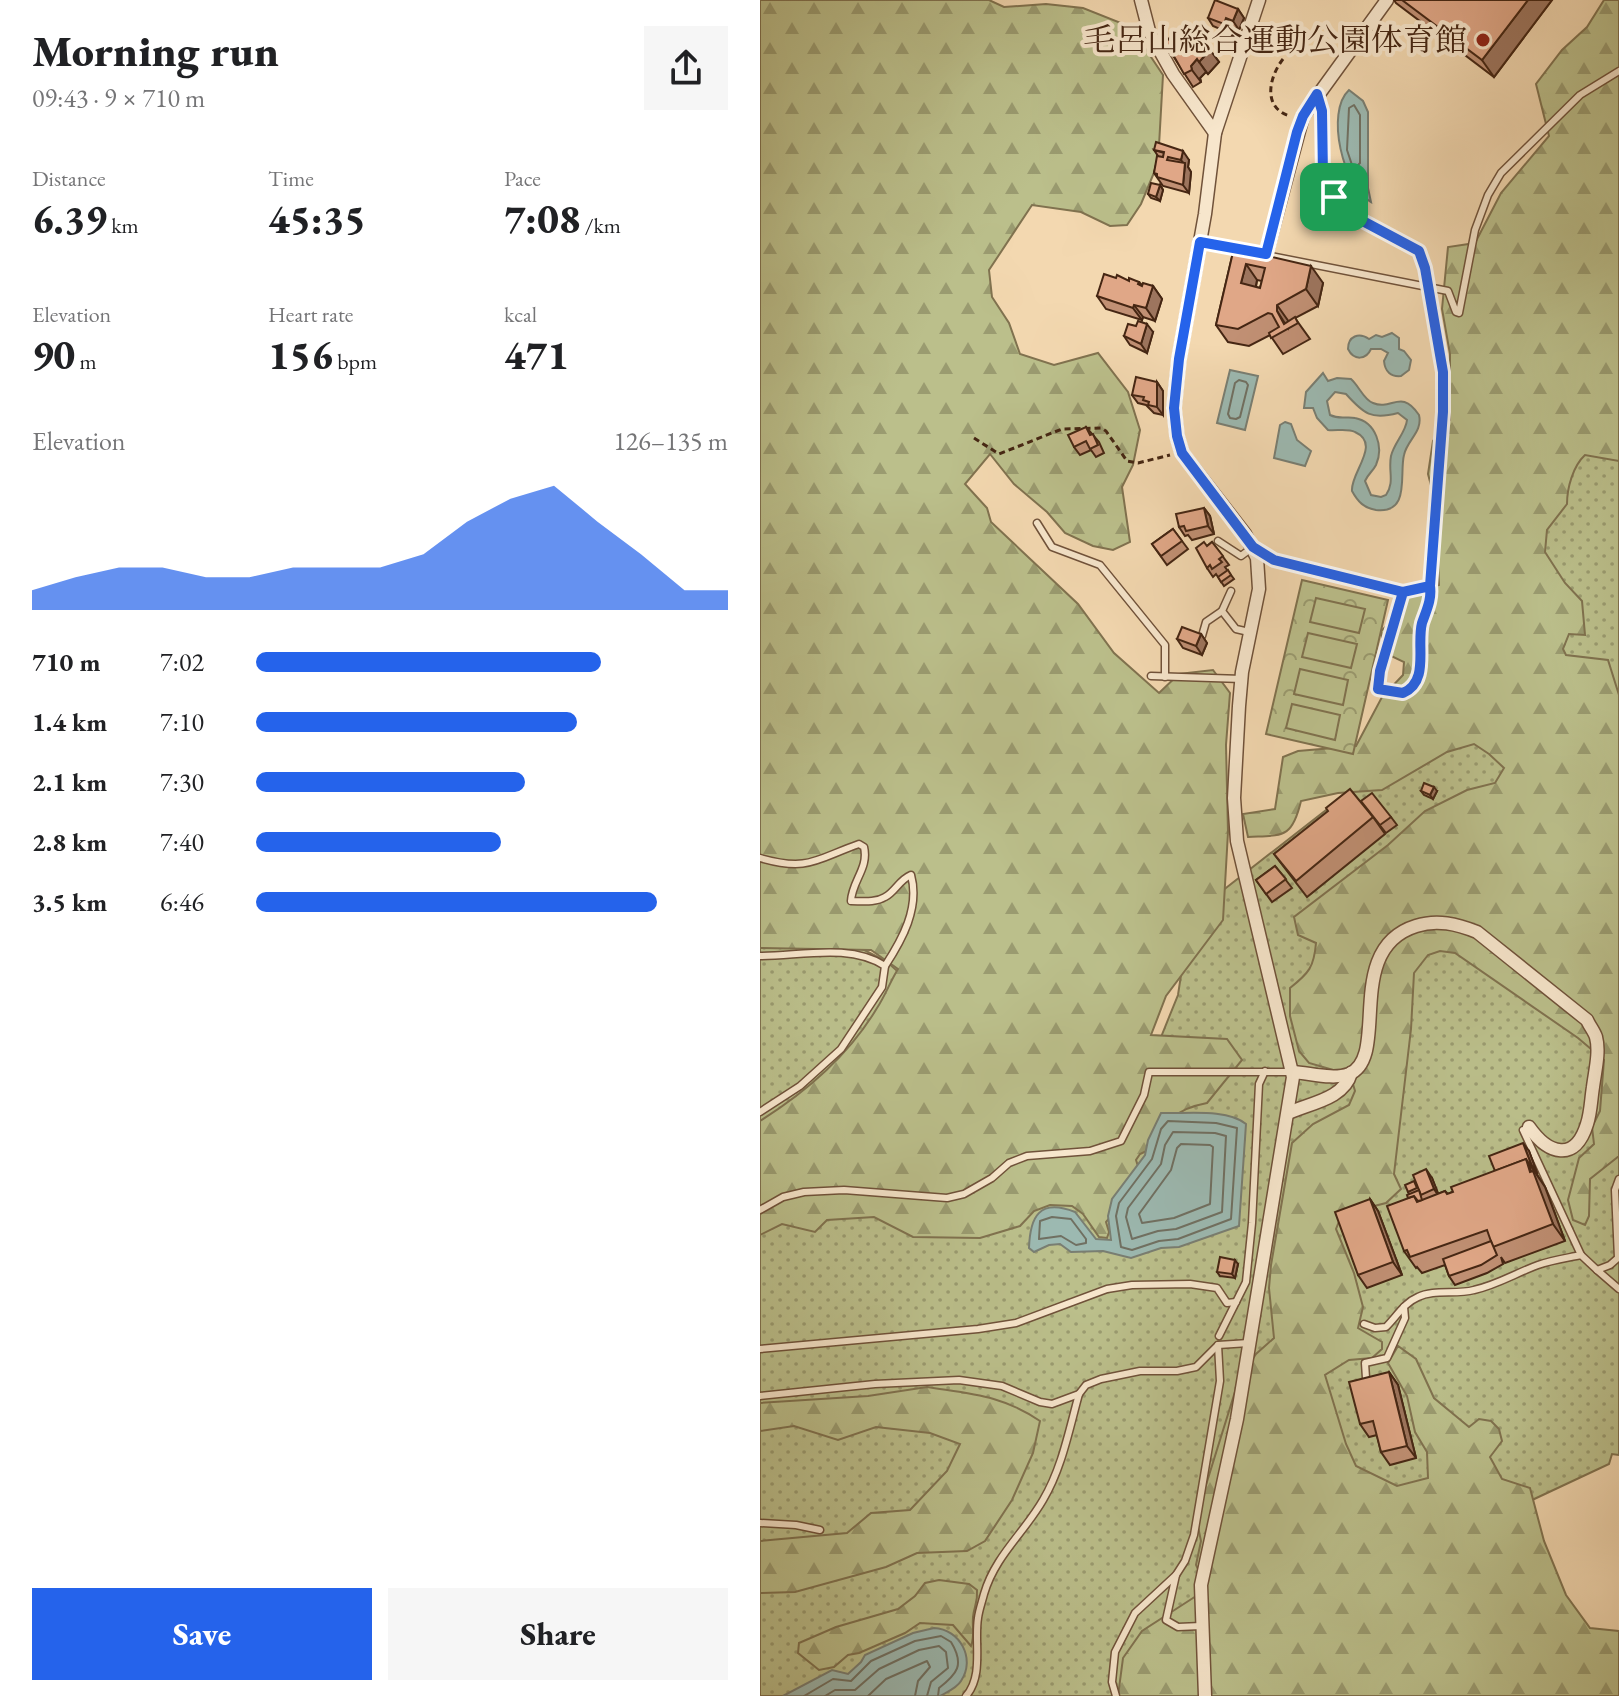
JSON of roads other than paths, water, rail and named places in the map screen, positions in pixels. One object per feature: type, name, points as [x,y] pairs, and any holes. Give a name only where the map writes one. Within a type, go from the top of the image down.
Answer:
[{"type":"street","points":[[1141,0],[1149,31],[1173,74],[1215,133]]},
{"type":"street","points":[[1205,1696],[1201,1585],[1237,1419],[1293,1072],[1237,841],[1234,798],[1242,679],[1252,633],[1259,570],[1253,547],[1182,453],[1174,408],[1215,133],[1259,0]]},
{"type":"street","points":[[1266,254],[1302,119],[1387,0]]},
{"type":"street","points":[[1293,1072],[1335,1077],[1351,1073],[1361,1065],[1378,956],[1390,941],[1407,929],[1425,923],[1461,926],[1477,932],[1587,1020],[1596,1036],[1596,1065],[1588,1123],[1581,1139],[1561,1151],[1551,1150],[1526,1128]]},
{"type":"street","points":[[1288,1113],[1340,1092],[1348,1085],[1351,1073]]},
{"type":"lane","points":[[1200,242],[1448,291],[1459,313],[1475,230],[1488,195],[1501,173],[1580,95],[1619,71]]},
{"type":"lane","points":[[1317,94],[1322,111],[1323,176],[1344,211],[1419,251],[1443,372],[1431,594],[1422,625],[1420,666],[1415,683],[1403,693],[1378,689],[1380,671],[1403,592]]},
{"type":"lane","points":[[1037,523],[1052,547],[1100,565],[1165,645],[1165,677]]},
{"type":"lane","points":[[1218,541],[1241,556],[1253,547],[1274,560],[1403,592],[1430,586]]},
{"type":"lane","points":[[1202,636],[1206,622],[1222,611],[1231,591]]},
{"type":"lane","points":[[1222,611],[1236,629],[1252,633]]},
{"type":"lane","points":[[1151,676],[1242,679]]},
{"type":"lane","points":[[760,858],[785,864],[810,864],[859,844],[864,847],[865,861],[851,901],[871,902],[887,897],[899,882],[911,875],[913,883],[909,922],[885,966],[882,987],[841,1049],[800,1086],[760,1112]]},
{"type":"lane","points":[[760,956],[847,953],[871,957],[885,966]]},
{"type":"lane","points":[[966,1696],[976,1672],[978,1619],[991,1571],[1025,1529],[1057,1475],[1079,1394],[1086,1385],[1124,1373],[1177,1371],[1196,1367],[1218,1340],[1246,1282],[1259,1084],[1265,1071]]},
{"type":"lane","points":[[760,1210],[783,1197],[804,1192],[844,1190],[947,1198],[964,1194],[992,1178],[1009,1163],[1027,1156],[1077,1153],[1121,1141],[1144,1095],[1149,1072],[1293,1072]]},
{"type":"lane","points":[[1526,1128],[1581,1255],[1619,1289]]},
{"type":"lane","points":[[1597,1270],[1618,1258],[1615,1190],[1619,1179]]},
{"type":"lane","points":[[1364,1324],[1375,1328],[1386,1327],[1416,1297],[1427,1293],[1473,1291],[1498,1284],[1540,1264],[1581,1255]]},
{"type":"lane","points":[[760,1349],[1016,1323],[1107,1289],[1132,1285],[1190,1284],[1217,1288],[1227,1303],[1236,1302]]},
{"type":"lane","points":[[1366,1378],[1365,1363],[1387,1358],[1405,1318],[1404,1307]]},
{"type":"lane","points":[[1218,1340],[1250,1343]]},
{"type":"lane","points":[[1116,1696],[1112,1682],[1113,1663],[1120,1642],[1135,1613],[1176,1575],[1185,1561],[1194,1535],[1220,1381],[1218,1340]]},
{"type":"lane","points":[[760,1396],[927,1380],[959,1380],[1002,1386],[1052,1404],[1079,1394]]},
{"type":"lane","points":[[760,1523],[820,1530]]},
{"type":"lane","points":[[1176,1575],[1166,1620],[1178,1627],[1201,1626]]},
{"type":"water","points":[[1349,90],[1363,101],[1368,112],[1368,188],[1371,202],[1352,181],[1340,149],[1338,115]]},
{"type":"water","points":[[1392,333],[1399,338],[1399,349],[1411,360],[1409,370],[1401,376],[1391,375],[1387,371],[1384,361],[1388,353],[1381,349],[1371,349],[1360,358],[1353,356],[1348,349],[1355,336],[1369,339]]},
{"type":"water","points":[[1230,370],[1258,376],[1245,430],[1217,423]]},
{"type":"water","points":[[1323,373],[1328,381],[1351,379],[1373,403],[1380,405],[1402,401],[1413,407],[1420,421],[1404,455],[1401,491],[1394,506],[1376,510],[1365,506],[1357,498],[1352,491],[1365,451],[1363,437],[1352,431],[1328,430],[1313,408],[1304,408],[1306,392]],"holes":[[[1335,392],[1346,394],[1369,414],[1381,416],[1398,413],[1407,420],[1391,456],[1389,490],[1381,497],[1371,495],[1365,481],[1378,458],[1378,443],[1373,430],[1362,420],[1330,415],[1327,401]]]},
{"type":"water","points":[[1285,422],[1291,424],[1297,440],[1311,451],[1305,466],[1274,458],[1280,425]]},
{"type":"water","points":[[1161,1113],[1217,1114],[1246,1124],[1239,1226],[1179,1247],[1161,1248],[1131,1258],[1103,1251],[1071,1252],[1060,1244],[1034,1252],[1029,1248],[1035,1219],[1045,1209],[1053,1207],[1075,1212],[1096,1239],[1111,1240],[1108,1216],[1112,1199],[1145,1155],[1148,1140]]},
{"type":"water","points":[[934,1628],[958,1639],[967,1664],[959,1683],[940,1696],[783,1696],[832,1670],[848,1674],[865,1655],[913,1633]]},
{"type":"place","name":"毛呂山総合運動公園体育館","points":[[1483,40]]}]
